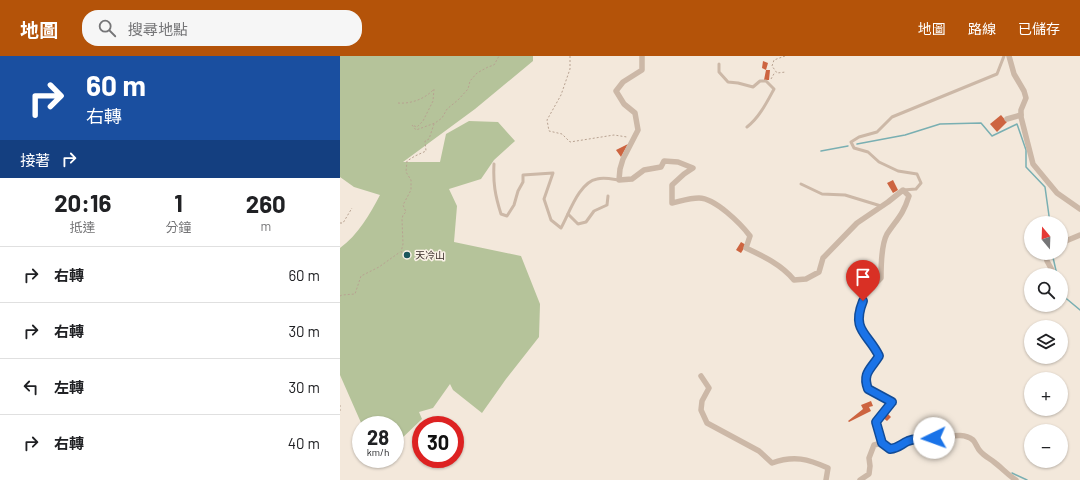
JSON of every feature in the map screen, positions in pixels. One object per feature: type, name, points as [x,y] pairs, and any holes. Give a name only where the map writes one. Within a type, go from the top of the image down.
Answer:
[{"type":"street","points":[[642,56],[642,70],[623,82],[616,91],[624,104],[635,113],[638,130],[623,159],[619,180],[632,179],[644,170],[661,167],[664,161],[678,162],[693,168],[672,185],[672,203],[700,198],[712,201],[750,236],[746,248],[764,256],[789,274],[794,280],[806,279],[819,272],[823,258],[856,224],[903,190],[909,196],[905,208],[886,236],[881,266],[881,278],[875,284],[866,287]]},
{"type":"street","points":[[1009,56],[1014,74],[1024,91],[1026,98],[1021,110],[1021,115],[1033,164],[1048,184],[1080,209]]},
{"type":"street","points":[[1007,119],[1021,115]]},
{"type":"street","points":[[1068,240],[1080,235]]},
{"type":"street","points":[[701,376],[709,388],[702,401],[701,410],[707,423],[759,451],[772,463],[784,459],[800,459],[812,461],[828,468],[826,480]]},
{"type":"street","points":[[860,480],[869,474],[869,458],[874,446],[882,443],[890,449],[897,448],[906,442],[915,439],[944,438],[954,435],[964,436],[974,440],[979,450],[1016,480]]},
{"type":"lane","points":[[903,190],[916,190],[921,183],[917,174],[898,171],[879,162],[868,152],[854,148],[851,142],[859,137],[877,132],[892,117],[997,74],[1004,56]]},
{"type":"lane","points":[[719,64],[719,72],[728,82],[753,87],[760,82],[766,81],[774,89],[752,123],[747,127]]},
{"type":"lane","points":[[494,164],[493,183],[500,214],[507,216],[514,205],[518,191],[523,182],[523,175],[553,172],[544,199],[551,220],[561,228],[579,193],[586,184],[596,178],[619,180]]},
{"type":"lane","points":[[801,184],[822,194],[845,195],[882,206]]},
{"type":"lane","points":[[568,214],[578,224],[586,222],[594,211],[607,205],[608,196]]},
{"type":"lane","points":[[866,287],[859,311],[859,326],[867,340],[874,345],[879,356],[867,373],[865,380],[868,389],[892,402],[876,422],[882,443]]},
{"type":"path","points":[[398,103],[417,100],[429,94],[434,89],[432,101],[422,121],[417,127],[412,125],[416,130],[434,123],[442,118],[447,109],[468,89],[470,81],[477,73],[494,65],[499,56]]},
{"type":"path","points":[[570,56],[570,69],[561,95],[548,120],[549,132],[562,134],[570,142],[614,135],[634,138]]},
{"type":"path","points":[[785,56],[774,60],[772,66],[777,73],[786,72]]},
{"type":"path","points":[[769,83],[775,71]]},
{"type":"path","points":[[340,296],[355,294],[361,276],[401,252],[403,244],[402,219],[406,212],[404,205],[411,190],[411,180],[406,172],[407,161],[426,151],[425,141],[428,139],[434,123]]},
{"type":"path","points":[[340,222],[343,223],[352,208]]},
{"type":"path","points":[[401,252],[406,254]]},
{"type":"path","points":[[340,405],[340,412]]},
{"type":"green space","points":[[340,56],[533,56],[533,61],[475,109],[403,162],[440,162],[446,134],[469,121],[498,122],[515,141],[494,160],[481,179],[449,189],[457,206],[454,242],[521,256],[540,304],[539,337],[482,413],[453,390],[450,384],[433,408],[419,412],[421,416],[412,416],[412,429],[404,436],[404,416],[358,416],[340,375],[340,248],[358,231],[368,217],[380,195],[354,187],[340,177]]},
{"type":"building","points":[[763,61],[768,63],[766,70],[762,68]]},
{"type":"building","points":[[766,70],[770,70],[769,80],[764,80]]},
{"type":"building","points":[[1001,115],[1007,122],[997,132],[990,124]]},
{"type":"building","points":[[628,144],[621,157],[616,150]]},
{"type":"building","points":[[893,180],[898,190],[893,193],[887,183]]},
{"type":"building","points":[[741,242],[746,245],[741,253],[736,250]]},
{"type":"building","points":[[871,401],[873,406],[869,407],[871,411],[849,422],[848,421],[863,409],[861,405]]},
{"type":"building","points":[[887,413],[891,417],[887,421],[882,417]]},
{"type":"waterway","points":[[857,144],[905,135],[940,124],[981,123],[992,136],[1017,124],[1026,150],[1026,167],[1045,187],[1049,216]]},
{"type":"waterway","points":[[821,151],[848,146]]},
{"type":"waterway","points":[[1054,260],[1055,268]]},
{"type":"waterway","points":[[1068,300],[1080,310]]},
{"type":"waterway","points":[[1012,473],[1027,480]]},
{"type":"place","name":"天冷山","points":[[407,255]]},
{"type":"route","points":[[863,301],[859,311],[859,326],[867,340],[874,345],[879,356],[867,373],[865,380],[868,389],[892,402],[880,415],[876,422],[882,443],[890,449],[897,448],[906,442],[915,439],[934,438]]}]
